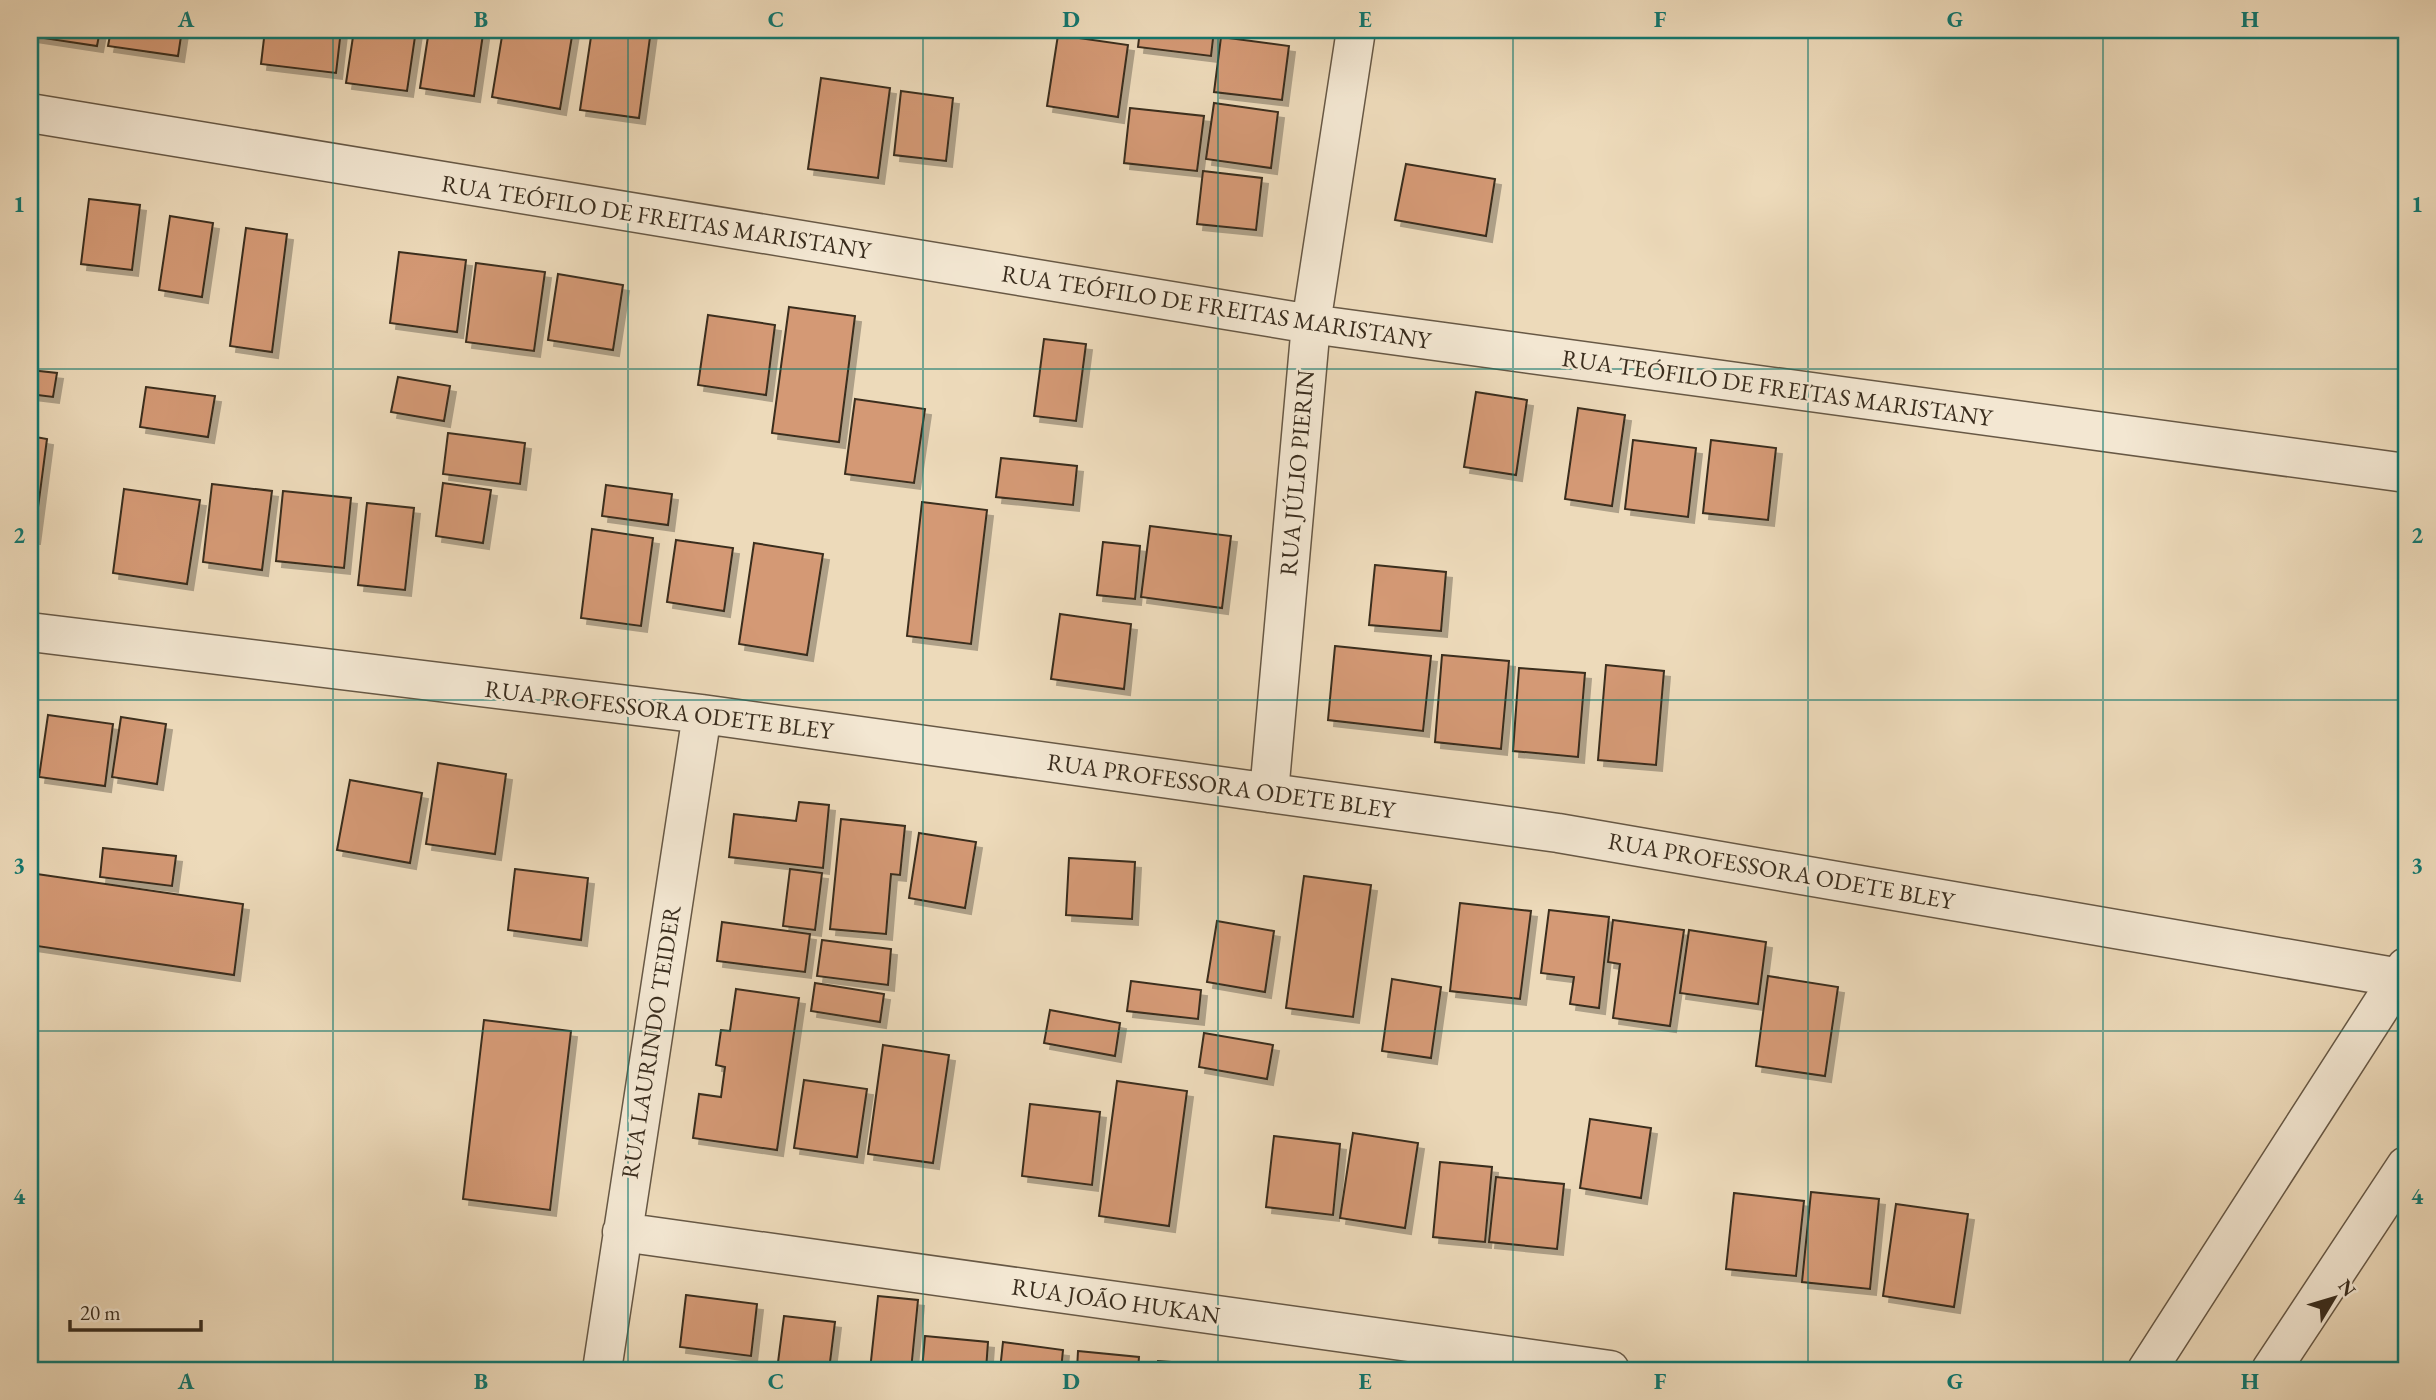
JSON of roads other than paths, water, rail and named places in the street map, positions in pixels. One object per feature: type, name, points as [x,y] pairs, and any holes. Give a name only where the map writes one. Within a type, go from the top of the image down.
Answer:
[{"type":"street","name":"RUA JÚLIO PIERIN","points":[[1269,793],[1311,324],[1356,30]]},
{"type":"street","name":"RUA TEÓFILO DE FREITAS MARISTANY","points":[[30,113],[1311,324],[2406,473]]},
{"type":"street","name":"RUA PROFESSORA ODETE BLEY","points":[[30,632],[702,714],[1558,833],[2404,974]]},
{"type":"street","name":"RUA LAURINDO TEIDER","points":[[602,1370],[702,714]]},
{"type":"street","points":[[2147,1370],[2404,974]]},
{"type":"street","points":[[2271,1370],[2406,1166]]},
{"type":"street","name":"RUA JOÃO HUKAN","points":[[622,1232],[1610,1370]]}]
